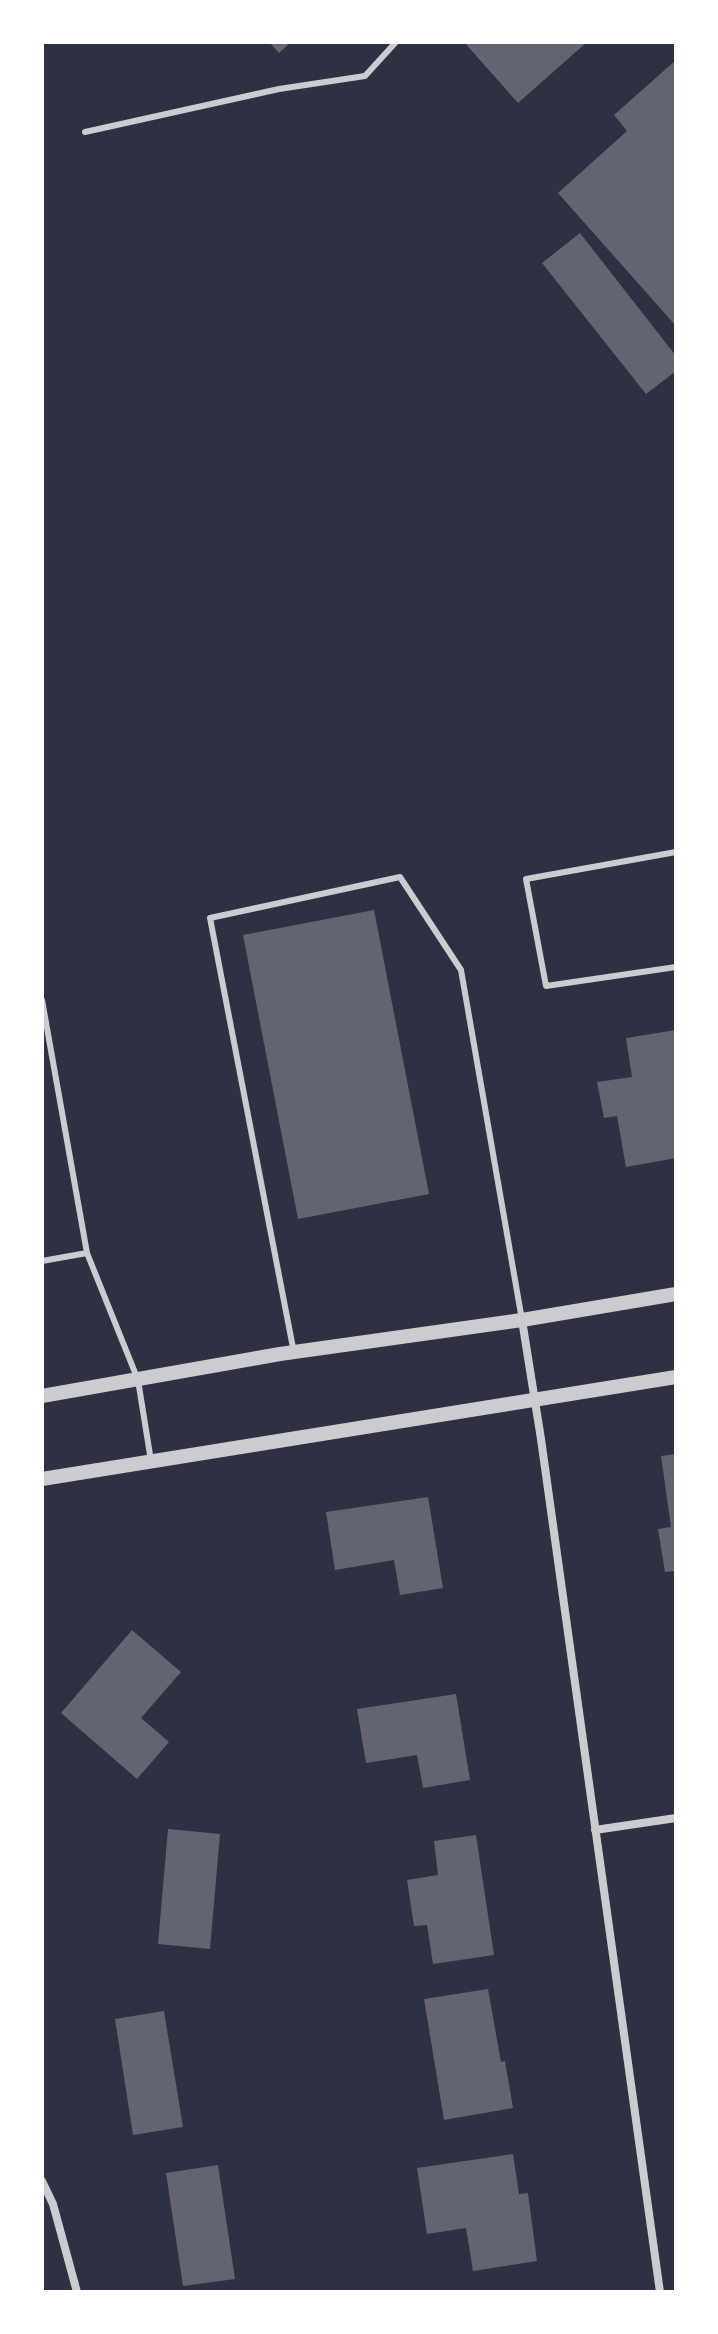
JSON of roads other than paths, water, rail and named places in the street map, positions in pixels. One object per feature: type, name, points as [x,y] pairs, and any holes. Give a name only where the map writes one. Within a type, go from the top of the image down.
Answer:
[{"type":"street","points":[[42,1396],[294,1353],[676,1294]]},
{"type":"street","points":[[522,1320],[660,2292]]},
{"type":"street","points":[[42,1479],[676,1377]]},
{"type":"street","points":[[595,1830],[676,1818]]},
{"type":"street","points":[[42,2181],[53,2204],[77,2292]]},
{"type":"lane","points":[[85,132],[279,89],[365,76],[396,42]]},
{"type":"lane","points":[[676,852],[526,879],[546,986],[676,967]]},
{"type":"lane","points":[[294,1353],[210,918],[400,877],[461,970],[522,1320]]},
{"type":"lane","points":[[42,1000],[87,1253],[138,1380],[151,1461]]},
{"type":"lane","points":[[42,1261],[87,1253]]}]
